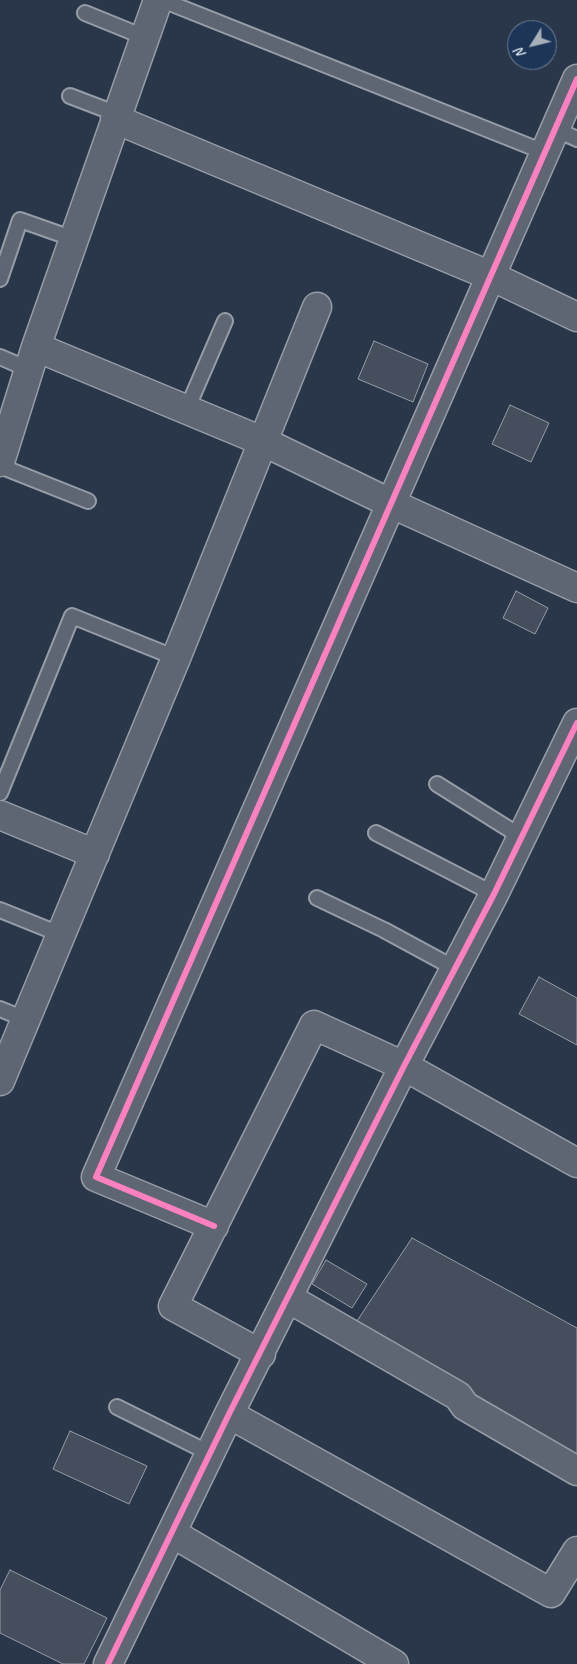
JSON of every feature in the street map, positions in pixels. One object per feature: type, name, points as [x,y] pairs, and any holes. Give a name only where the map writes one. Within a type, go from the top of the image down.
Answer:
[{"type":"street","points":[[0,464],[33,358],[158,0]]},
{"type":"street","points":[[214,1226],[96,1178],[490,276],[559,140],[577,79]]},
{"type":"street","points":[[116,116],[490,276],[577,317]]},
{"type":"street","points":[[0,1081],[176,658],[317,307]]},
{"type":"street","points":[[33,358],[187,409],[262,441],[390,503],[577,588]]},
{"type":"street","points":[[113,1662],[229,1414],[404,1066],[494,894],[520,836],[577,723]]},
{"type":"street","points":[[0,815],[95,854]]},
{"type":"street","points":[[260,1354],[173,1306],[314,1025],[404,1066],[577,1163]]},
{"type":"street","points":[[288,1298],[458,1396],[465,1406],[577,1471]]},
{"type":"street","points":[[229,1414],[551,1593],[577,1551]]},
{"type":"street","points":[[172,1533],[394,1664]]},
{"type":"lane","points":[[162,0],[559,140]]},
{"type":"lane","points":[[85,12],[144,37]]},
{"type":"lane","points":[[70,96],[116,116]]},
{"type":"lane","points":[[0,279],[20,220],[74,239]]},
{"type":"lane","points":[[187,409],[225,321]]},
{"type":"lane","points":[[0,357],[33,358]]},
{"type":"lane","points":[[0,464],[88,501]]},
{"type":"lane","points":[[0,793],[72,616],[176,658]]},
{"type":"lane","points":[[437,784],[520,836]]},
{"type":"lane","points":[[376,833],[494,894]]},
{"type":"lane","points":[[317,898],[384,930],[456,969]]},
{"type":"lane","points":[[0,910],[62,935]]},
{"type":"lane","points":[[0,1008],[26,1020]]},
{"type":"lane","points":[[117,1407],[211,1454]]},
{"type":"building","points":[[374,341],[428,364],[413,402],[358,379]]},
{"type":"building","points":[[510,405],[549,423],[531,462],[492,444]]},
{"type":"building","points":[[516,591],[548,608],[535,634],[503,618]]},
{"type":"building","points":[[539,977],[577,998],[577,1045],[519,1014]]},
{"type":"building","points":[[412,1238],[577,1328],[577,1458],[355,1324]]},
{"type":"building","points":[[326,1260],[367,1284],[352,1308],[312,1284]]},
{"type":"building","points":[[70,1431],[147,1466],[129,1504],[53,1469]]},
{"type":"building","points":[[10,1570],[107,1618],[84,1664],[63,1664],[0,1633],[0,1590]]},
{"type":"cycle path","points":[[214,1226],[96,1177],[577,79]]},
{"type":"cycle path","points":[[108,1664],[229,1414],[404,1066],[494,894],[577,723]]}]
